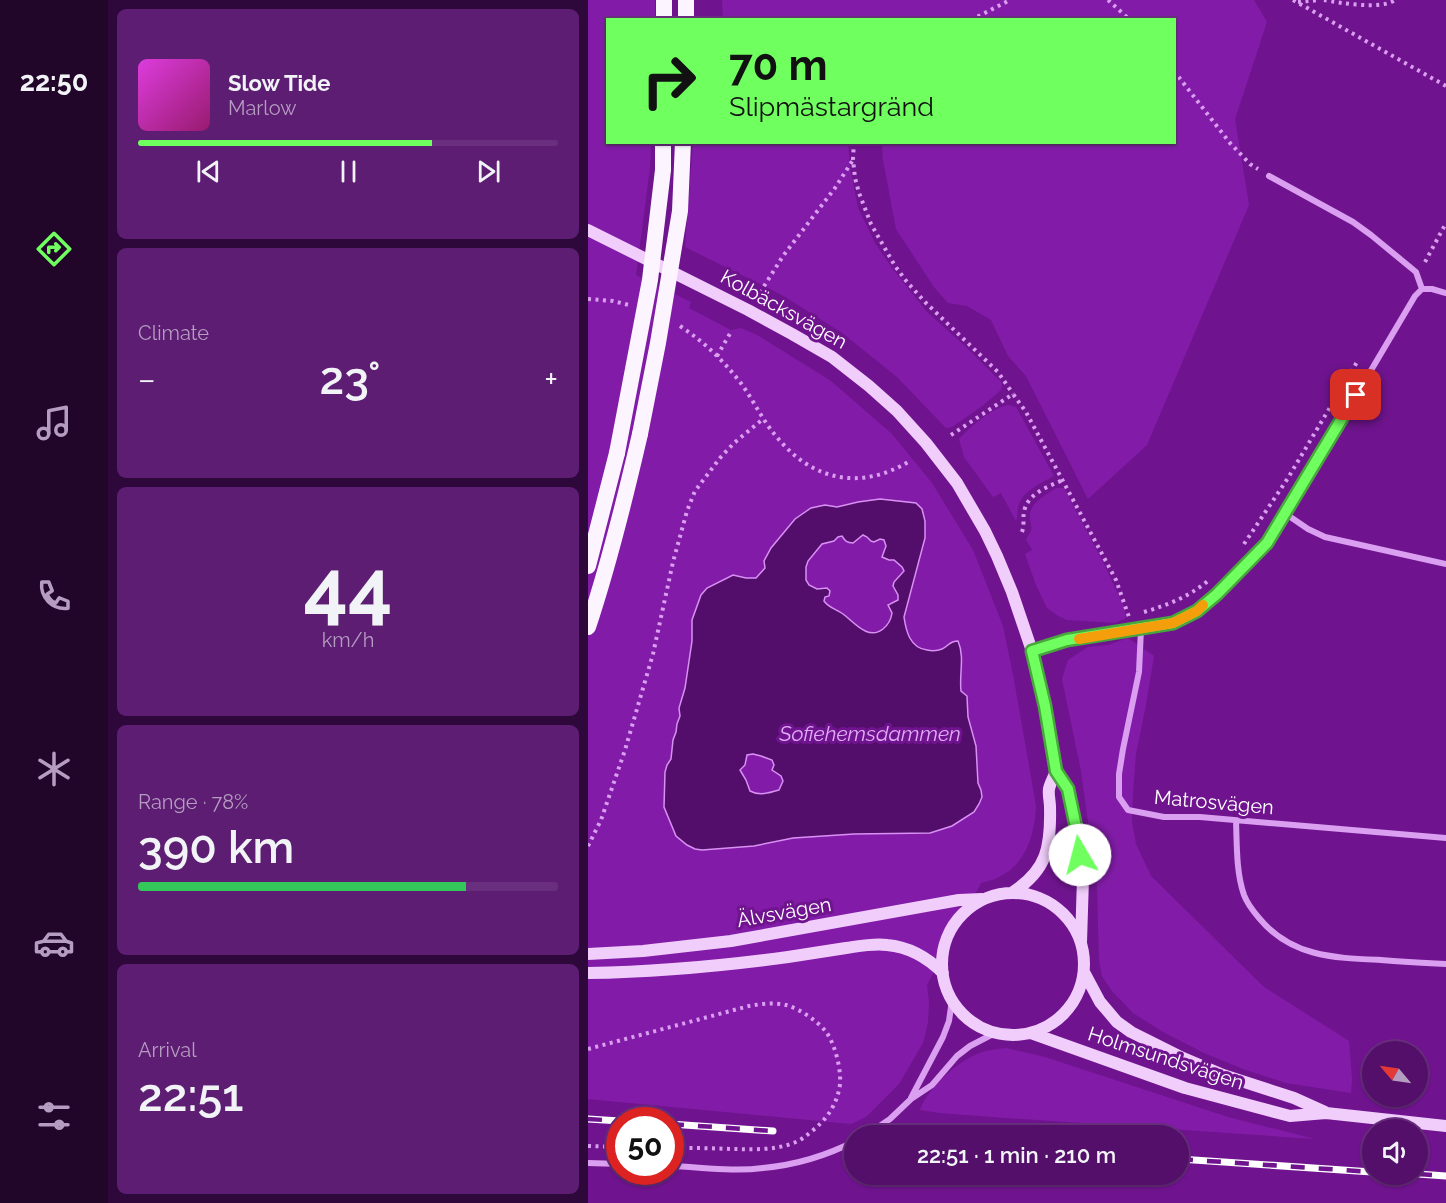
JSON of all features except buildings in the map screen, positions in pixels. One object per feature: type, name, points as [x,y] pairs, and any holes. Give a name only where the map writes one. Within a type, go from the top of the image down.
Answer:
[{"type":"highway","points":[[664,0],[664,18]]},
{"type":"highway","points":[[686,0],[686,18]]},
{"type":"highway","points":[[588,566],[617,453],[650,280],[663,170],[663,144]]},
{"type":"highway","points":[[588,627],[622,510],[658,343],[680,211],[683,144]]},
{"type":"main road","name":"Kolbäcksvägen","points":[[588,230],[748,310],[832,357],[897,411],[957,483],[985,531],[1012,592],[1032,651],[1045,706],[1056,771],[1068,789],[1077,832],[1083,878],[1081,942]]},
{"type":"main road","name":"Kolbäcksvägen","points":[[1013,892],[1027,883],[1044,859],[1050,832],[1049,790],[1056,771]]},
{"type":"main road","points":[[1013,892],[1034,896],[1057,907],[1071,921],[1081,942],[1084,972],[1076,998],[1055,1021],[1031,1033],[1010,1035],[995,1033],[979,1026],[964,1015],[947,990],[943,973],[944,949],[952,928],[964,913],[974,904],[986,898],[1013,892]]},
{"type":"main road","name":"Älvsvägen","points":[[588,954],[643,951],[732,941],[959,900],[986,898]]},
{"type":"main road","points":[[588,973],[682,969],[886,944],[920,953],[943,973]]},
{"type":"main road","name":"Holmsundsvägen","points":[[1084,972],[1100,1002],[1117,1022],[1131,1032],[1223,1076],[1294,1098],[1326,1113]]},
{"type":"main road","name":"Holmsundsvägen","points":[[1031,1033],[1159,1080],[1290,1116],[1326,1113],[1446,1126]]},
{"type":"street","points":[[1269,176],[1353,222],[1416,272],[1422,289]]},
{"type":"street","points":[[1032,651],[1067,640],[1173,623],[1197,611],[1217,594],[1267,543],[1415,296],[1422,289],[1446,293]]},
{"type":"street","points":[[1286,514],[1308,529],[1326,537],[1446,564]]},
{"type":"street","name":"Matrosvägen","points":[[1141,629],[1139,672],[1119,774],[1119,797],[1128,810],[1164,817],[1200,817],[1446,838]]},
{"type":"street","points":[[1236,821],[1238,864],[1245,897],[1265,926],[1280,938],[1314,954],[1446,964]]},
{"type":"street","points":[[910,1100],[943,1036],[952,1000]]},
{"type":"street","points":[[881,1125],[910,1100],[932,1085],[957,1056],[970,1046],[995,1033]]},
{"type":"street","points":[[684,1166],[761,1168],[814,1158],[844,1147]]},
{"type":"street","points":[[588,1163],[606,1164]]},
{"type":"path","points":[[975,18],[1010,0]]},
{"type":"path","points":[[1108,0],[1128,18]]},
{"type":"path","points":[[1295,1],[1322,0],[1367,5],[1390,3],[1395,0]]},
{"type":"path","points":[[1295,1],[1446,86]]},
{"type":"path","points":[[1176,74],[1230,143],[1250,164],[1269,176]]},
{"type":"path","points":[[854,144],[855,178],[871,224],[895,266],[925,302],[998,372],[1026,412],[1116,580],[1129,616]]},
{"type":"path","points":[[748,310],[783,256],[854,159]]},
{"type":"path","points":[[1416,272],[1425,262],[1446,223]]},
{"type":"path","points":[[588,299],[613,301],[631,306]]},
{"type":"path","points":[[672,321],[704,343],[717,356],[741,384],[775,436],[807,466],[840,478],[872,478],[895,471],[910,462]]},
{"type":"path","points":[[717,356],[732,330]]},
{"type":"path","points":[[1241,548],[1288,478],[1358,361]]},
{"type":"path","points":[[951,435],[1013,394]]},
{"type":"path","points":[[588,846],[601,820],[628,739],[652,654],[687,511],[696,491],[720,458],[763,419]]},
{"type":"path","points":[[1022,532],[1025,524],[1023,511],[1032,497],[1063,480]]},
{"type":"path","points":[[1140,613],[1185,597],[1215,574]]},
{"type":"path","points":[[588,1049],[750,1005],[784,1005],[796,1009],[826,1033],[840,1073],[840,1088],[827,1118],[803,1138],[793,1143],[767,1149],[684,1148]]},
{"type":"path","points":[[588,1146],[606,1147]]},
{"type":"shaded area","points":[[588,0],[655,0],[655,18],[606,18],[606,144],[651,144],[636,275],[691,302],[689,308],[731,330],[741,328],[757,335],[831,381],[892,434],[932,483],[973,550],[1003,626],[1036,806],[1034,827],[1022,856],[1008,872],[981,883],[927,985],[928,1022],[923,1043],[899,1084],[866,1117],[851,1124],[588,1099]]},
{"type":"shaded area","points":[[722,0],[1254,0],[1267,22],[1235,119],[1249,205],[1147,445],[1088,499],[1026,376],[1008,356],[991,320],[967,306],[948,303],[934,287],[896,229],[882,144],[1176,144],[1176,18],[723,18]]},
{"type":"shaded area","points":[[693,144],[848,144],[858,208],[875,243],[927,312],[1002,383],[1001,390],[981,407],[952,427],[946,428],[897,377],[841,332],[782,295],[685,247]]},
{"type":"shaded area","points":[[1009,405],[1016,407],[1054,476],[1024,496],[1018,507],[1016,521],[1001,493],[993,497],[964,457],[959,439],[989,413]]},
{"type":"shaded area","points":[[1056,488],[1064,488],[1104,564],[1124,607],[1126,618],[1115,623],[1067,620],[1047,608],[1025,554],[1032,550],[1026,539],[1031,529],[1030,516],[1033,507],[1039,499]]},
{"type":"shaded area","points":[[1128,638],[1154,656],[1136,754],[1132,822],[1136,844],[1151,876],[1264,987],[1349,1041],[1351,1093],[1286,1083],[1204,1053],[1163,1032],[1133,1013],[1112,991],[1102,976],[1099,960],[1097,887],[1081,771],[1062,679],[1068,660],[1088,647],[1108,645]]},
{"type":"shaded area","points":[[1006,1048],[1045,1057],[1228,1117],[1315,1139],[1189,1130],[1189,1125],[1110,1125],[920,1110],[930,1092],[945,1075],[964,1061],[982,1052]]},
{"type":"water","name":"Sofiehemsdammen","points":[[880,499],[916,503],[922,509],[925,538],[904,617],[910,638],[921,649],[938,650],[958,641],[961,653],[961,691],[967,696],[968,717],[976,746],[978,783],[982,797],[979,804],[974,812],[952,826],[930,833],[793,838],[754,846],[695,849],[676,836],[664,807],[665,772],[671,759],[673,740],[680,716],[679,708],[685,688],[692,641],[692,620],[701,595],[707,588],[733,575],[756,578],[765,568],[764,561],[771,548],[795,519],[811,508],[825,505],[837,507]],"holes":[[[863,535],[874,542],[884,540],[886,546],[882,557],[894,560],[904,571],[894,582],[893,586],[898,600],[888,605],[892,613],[889,622],[883,629],[872,633],[862,629],[830,607],[824,601],[825,597],[829,596],[830,591],[827,588],[817,589],[809,585],[806,580],[808,561],[822,544],[842,536],[849,543],[853,543]],[[753,754],[772,760],[774,765],[772,770],[781,776],[783,781],[779,790],[760,794],[750,791],[740,770],[745,765],[747,755]]]},
{"type":"railway","points":[[588,1119],[606,1120]]},
{"type":"railway","points":[[684,1125],[773,1131]]},
{"type":"railway","points":[[1189,1160],[1362,1171]]},
{"type":"railway","points":[[1428,1175],[1446,1176]]},
{"type":"slow traffic","points":[[1079,639],[1173,623],[1197,611],[1203,605]]},
{"type":"route","points":[[1080,855],[1068,789],[1056,771],[1045,706],[1032,651],[1067,640],[1173,623],[1197,611],[1240,572],[1267,543],[1356,395]]}]
